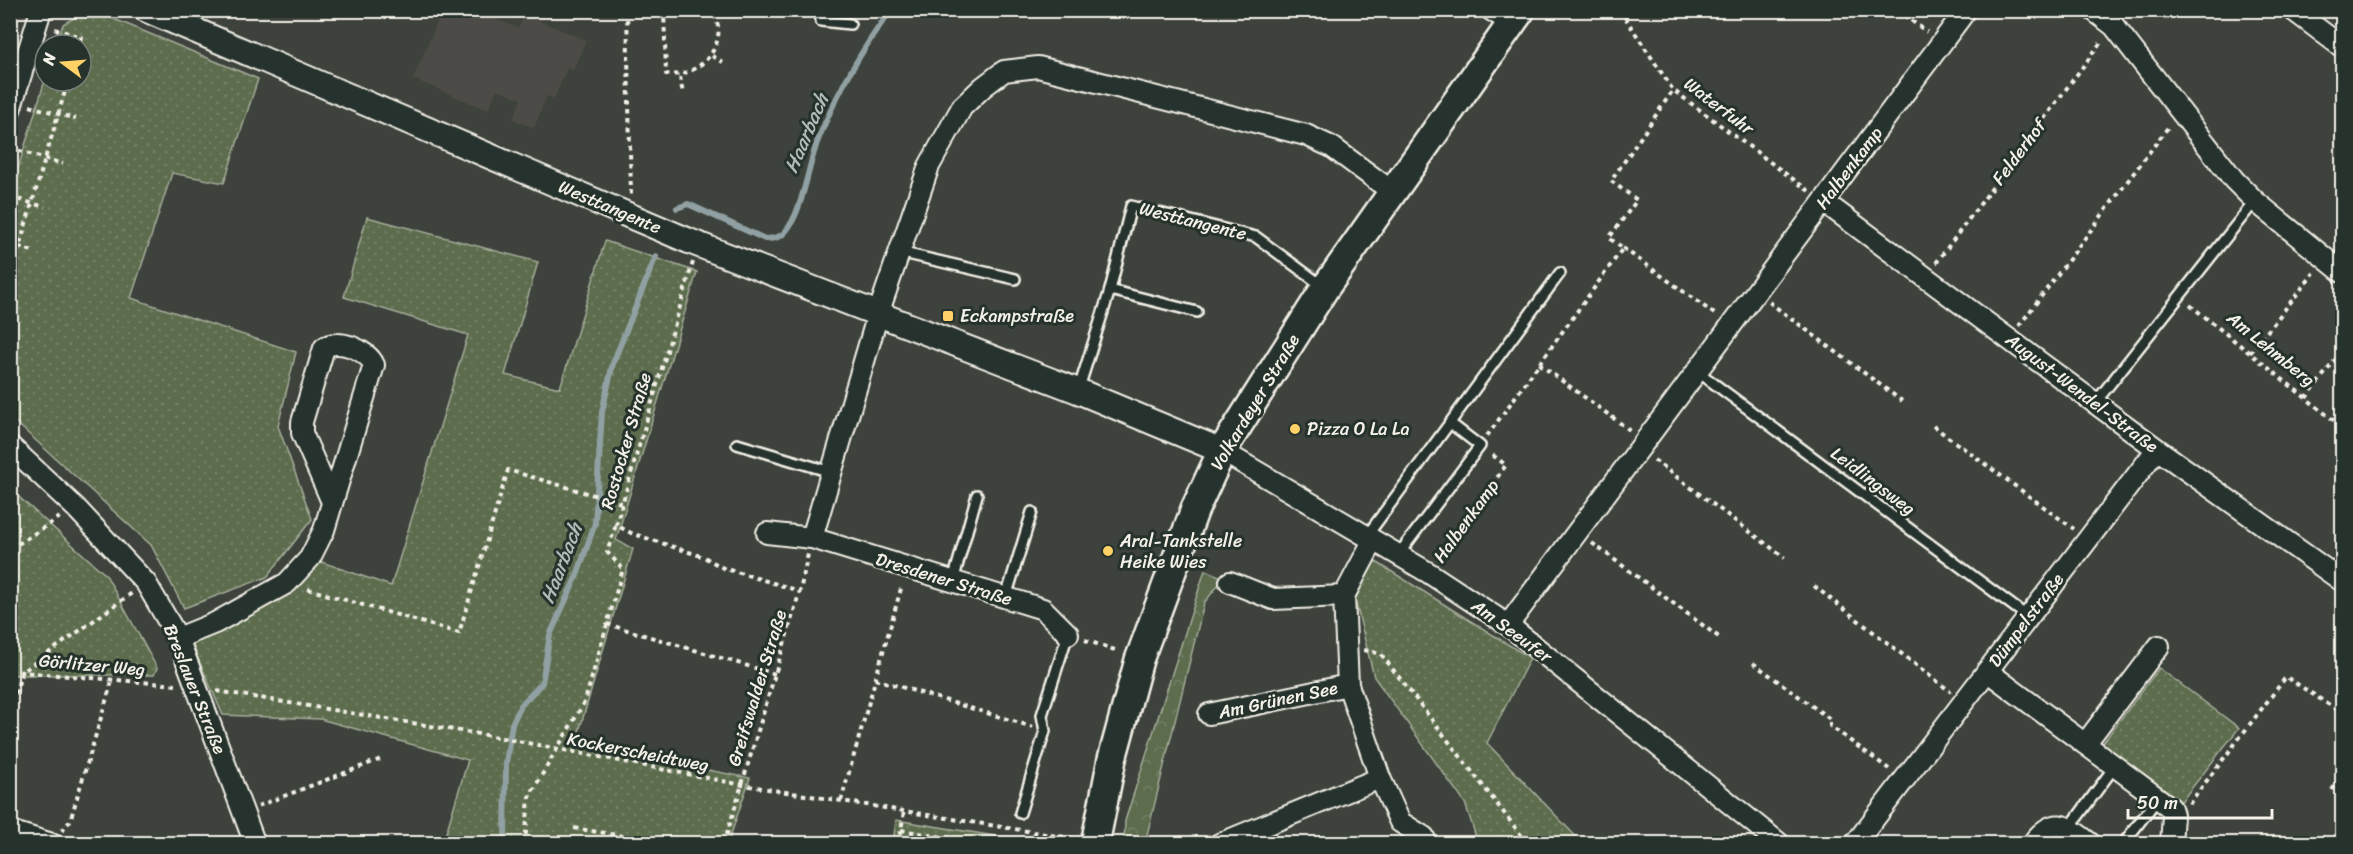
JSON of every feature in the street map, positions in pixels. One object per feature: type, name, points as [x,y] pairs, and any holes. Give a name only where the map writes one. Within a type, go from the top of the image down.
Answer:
[{"type":"main road","name":"Volkardeyer Straße","points":[[1086,842],[1139,660],[1195,509],[1222,451],[1325,288],[1394,193],[1508,15]]},
{"type":"street","name":"Westtangente","points":[[147,10],[699,245],[1078,391],[1222,451]]},
{"type":"street","name":"Halbenkamp","points":[[1508,626],[1966,10]]},
{"type":"street","points":[[2093,10],[2114,26],[2234,180],[2255,201],[2343,272]]},
{"type":"street","points":[[2293,10],[2343,47]]},
{"type":"street","points":[[12,105],[39,17]]},
{"type":"street","points":[[812,538],[878,314],[928,166],[962,107],[1004,71],[1038,67],[1306,135],[1332,147],[1394,193]]},
{"type":"street","name":"August-Wendel-Straße","points":[[1824,202],[2157,449],[2343,581]]},
{"type":"street","points":[[178,638],[215,623],[287,583],[310,558],[324,530],[374,365],[365,352],[336,344],[329,344],[324,348],[302,422],[302,433],[332,502]]},
{"type":"street","name":"Breslauer Straße","points":[[10,446],[76,507],[146,583],[178,638],[255,843]]},
{"type":"street","name":"Dümpelstraße","points":[[1855,843],[2157,449]]},
{"type":"street","name":"Am Seeufer","points":[[1222,451],[1429,573],[1508,626],[1780,843]]},
{"type":"street","name":"Dresdener Straße","points":[[767,533],[812,538],[1043,609],[1068,634]]},
{"type":"street","name":"Am Grünen See","points":[[1370,539],[1344,596],[1348,685],[1380,778],[1400,822],[1424,837],[1420,843]]},
{"type":"street","points":[[1230,582],[1273,599],[1344,596]]},
{"type":"street","points":[[2085,744],[2159,646]]},
{"type":"street","points":[[1987,671],[2171,808],[2171,835]]},
{"type":"street","name":"Am Grünen See","points":[[1209,714],[1348,685]]},
{"type":"street","points":[[1219,843],[1380,778]]},
{"type":"street","points":[[2032,843],[2042,830],[2056,824],[2070,827],[2091,843]]},
{"type":"street","points":[[10,831],[52,843]]},
{"type":"lane","points":[[821,10],[820,21],[850,24]]},
{"type":"lane","points":[[2095,403],[2255,201]]},
{"type":"lane","name":"Westtangente","points":[[1078,391],[1110,290],[1131,206],[1256,237],[1325,288]]},
{"type":"lane","points":[[899,252],[1015,279]]},
{"type":"lane","points":[[1370,539],[1450,423],[1560,273]]},
{"type":"lane","points":[[1110,290],[1197,312]]},
{"type":"lane","name":"Leidlingsweg","points":[[1697,371],[2028,617]]},
{"type":"lane","points":[[1450,423],[1480,446]]},
{"type":"lane","points":[[736,444],[831,472]]},
{"type":"lane","name":"Halbenkamp","points":[[1398,555],[1480,446]]},
{"type":"lane","points":[[953,581],[977,495]]},
{"type":"lane","points":[[1006,597],[1032,512]]},
{"type":"lane","points":[[1020,813],[1045,731],[1042,715],[1068,634]]},
{"type":"lane","points":[[2070,827],[2115,766]]},
{"type":"lane","points":[[2123,843],[2158,798]]},
{"type":"path","points":[[627,10],[632,215]]},
{"type":"path","points":[[664,10],[666,74],[680,77],[696,71],[712,56],[717,33],[716,16],[710,10]]},
{"type":"path","name":"Waterfuhr","points":[[1620,10],[1673,90],[1824,202]]},
{"type":"path","points":[[1898,10],[1942,43]]},
{"type":"path","points":[[716,16],[734,12]]},
{"type":"path","points":[[39,17],[73,33]]},
{"type":"path","name":"Felderhof","points":[[1925,277],[2114,26]]},
{"type":"path","points":[[712,56],[723,62]]},
{"type":"path","points":[[680,77],[683,94]]},
{"type":"path","points":[[1673,90],[1611,181],[1637,200],[1609,238],[1731,326]]},
{"type":"path","points":[[10,278],[65,93]]},
{"type":"path","points":[[12,105],[76,119]]},
{"type":"path","points":[[2009,339],[2181,111]]},
{"type":"path","points":[[10,148],[63,164]]},
{"type":"path","points":[[10,197],[45,207]]},
{"type":"path","points":[[10,244],[32,251]]},
{"type":"path","name":"Rostocker Straße","points":[[699,245],[616,525],[631,533],[704,557],[723,568],[800,591]]},
{"type":"path","points":[[1480,446],[1623,248]]},
{"type":"path","points":[[2250,353],[2326,258]]},
{"type":"path","points":[[1756,292],[1902,401]]},
{"type":"path","points":[[10,293],[19,295]]},
{"type":"path","name":"Am Lehmberg","points":[[2180,297],[2343,427]]},
{"type":"path","points":[[2306,398],[2343,351]]},
{"type":"path","points":[[1539,364],[1785,558]]},
{"type":"path","points":[[1933,426],[2087,539]]},
{"type":"path","name":"Halbenkamp","points":[[1429,573],[1506,465],[1480,446]]},
{"type":"path","points":[[287,583],[459,633],[508,470],[621,503]]},
{"type":"path","points":[[10,544],[15,546],[76,507]]},
{"type":"path","points":[[525,843],[529,797],[585,701],[623,568],[607,552],[616,525]]},
{"type":"path","points":[[1577,532],[1720,638]]},
{"type":"path","name":"Greifswalder Straße","points":[[724,843],[800,591],[812,538]]},
{"type":"path","points":[[841,801],[907,567]]},
{"type":"path","points":[[22,672],[146,583]]},
{"type":"path","points":[[1814,586],[1963,701]]},
{"type":"path","points":[[607,624],[775,674]]},
{"type":"path","points":[[1068,634],[1139,660]]},
{"type":"path","points":[[1345,646],[1381,654],[1528,843]]},
{"type":"path","points":[[1753,663],[1830,719],[1830,726],[1904,780]]},
{"type":"path","name":"Görlitzer Weg","points":[[10,671],[112,681],[197,686]]},
{"type":"path","name":"Görlitzer Weg","points":[[10,711],[22,672]]},
{"type":"path","points":[[2171,835],[2286,677],[2343,713]]},
{"type":"path","points":[[875,679],[1045,731]]},
{"type":"path","points":[[52,843],[70,821],[112,681]]},
{"type":"path","name":"Kockerscheidtweg","points":[[197,686],[497,737],[742,785],[1086,842]]},
{"type":"path","points":[[243,812],[381,759]]},
{"type":"path","points":[[2332,790],[2343,775]]},
{"type":"path","points":[[898,843],[904,811]]},
{"type":"path","points":[[574,828],[672,843]]},
{"type":"path","points":[[901,830],[984,843]]},
{"type":"shaded area","points":[[442,11],[475,11],[518,28],[525,15],[586,40],[573,70],[567,68],[554,99],[547,96],[534,128],[513,119],[521,99],[497,89],[488,110],[413,79]]},
{"type":"green space","points":[[88,10],[95,11],[258,79],[224,183],[172,173],[131,298],[296,352],[278,426],[312,519],[267,577],[184,608],[151,545],[11,418],[11,191],[41,93],[93,93],[93,33],[60,33],[63,24]]},
{"type":"green space","points":[[367,217],[538,262],[505,375],[560,388],[605,241],[697,272],[616,540],[633,549],[575,745],[750,778],[728,843],[443,843],[468,760],[320,719],[223,715],[192,645],[269,602],[319,561],[391,586],[468,335],[344,297]]},
{"type":"green space","points":[[10,489],[106,575],[157,668],[154,675],[11,675]]},
{"type":"green space","points":[[1373,560],[1530,658],[1487,743],[1582,843],[1478,843],[1465,803],[1374,677],[1355,600]]},
{"type":"green space","points":[[1205,570],[1224,578],[1204,603],[1145,843],[1124,844],[1125,821]]},
{"type":"green space","points":[[2159,668],[2239,728],[2180,803],[2102,744]]},
{"type":"green space","points":[[896,820],[1032,842],[1032,843],[893,843]]},
{"type":"waterway","name":"Haarbach","points":[[677,208],[688,204],[765,239],[782,235],[797,211],[816,146],[835,102],[870,40],[891,10]]},
{"type":"waterway","name":"Haarbach","points":[[505,844],[506,763],[512,724],[521,705],[542,683],[550,635],[578,573],[595,523],[602,412],[613,363],[656,256]]},
{"type":"place","name":"Eckampstraße","points":[[948,316]]},
{"type":"place","name":"Pizza O La La","points":[[1295,429]]},
{"type":"place","name":"Aral-Tankstelle Heike Wies","points":[[1108,551]]}]
